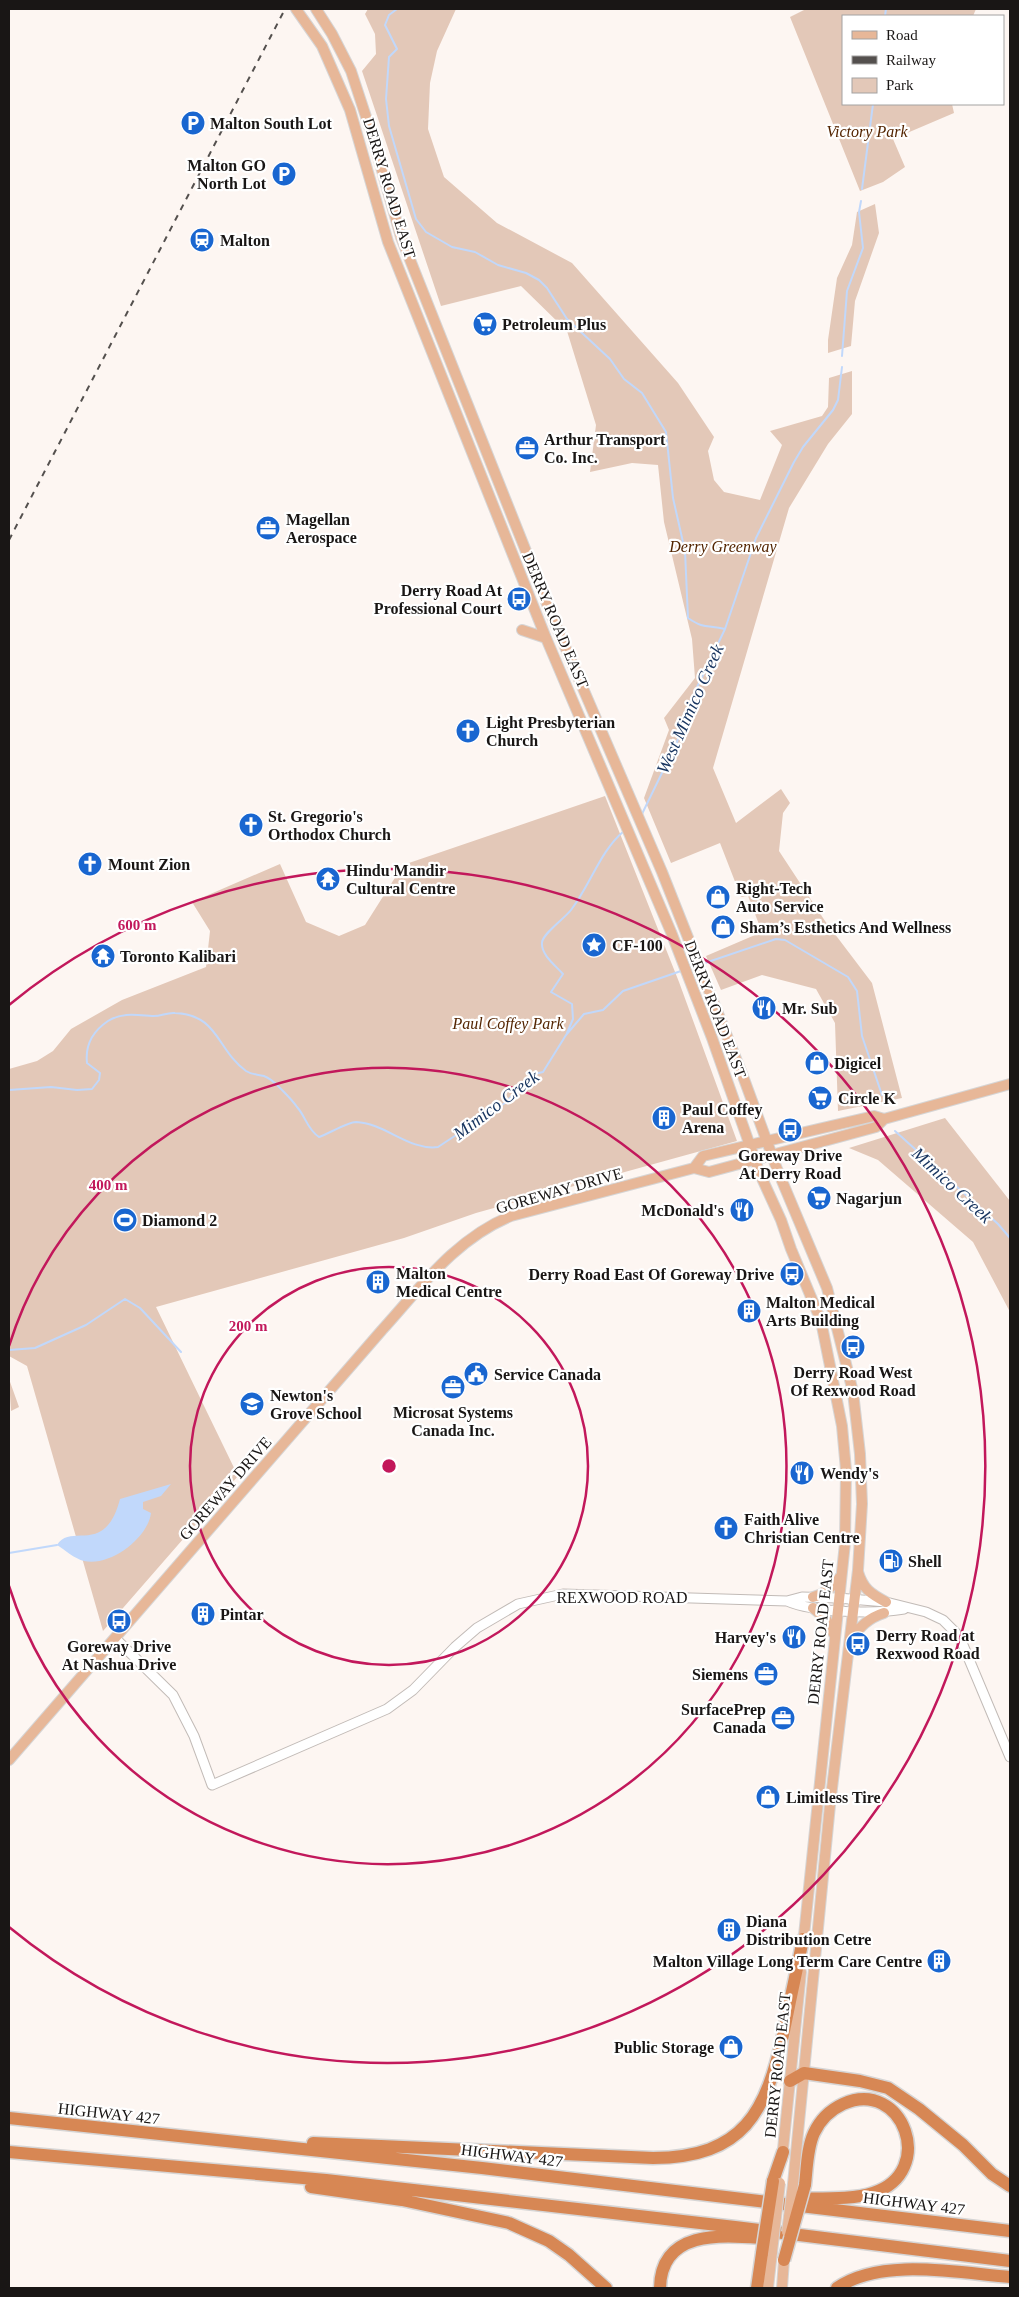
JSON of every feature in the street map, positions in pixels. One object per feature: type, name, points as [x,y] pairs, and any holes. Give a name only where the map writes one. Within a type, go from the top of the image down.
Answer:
[{"type":"highway","points":[[241,2143],[326,2143],[653,2158],[681,2158],[703,2153],[721,2145],[739,2133],[750,2121],[764,2099],[778,2057],[803,1938]]},
{"type":"highway","points":[[790,2081],[804,2073],[860,2081],[888,2088],[919,2109],[963,2145],[992,2174],[1010,2186]]},
{"type":"highway","points":[[758,2201],[862,2195],[874,2193],[889,2185],[899,2176],[908,2156],[909,2145],[902,2120],[892,2110],[870,2100],[858,2100],[835,2107],[822,2119],[810,2142],[799,2184],[784,2260]]},
{"type":"highway","name":"HIGHWAY 427","points":[[9,2118],[482,2168],[1010,2231]]},
{"type":"highway","points":[[9,2152],[262,2176],[326,2180],[1010,2261]]},
{"type":"highway","points":[[757,2288],[767,2252],[776,2182],[783,2152]]},
{"type":"highway","points":[[262,2176],[285,2184],[402,2200],[509,2223],[532,2232],[556,2246],[606,2288]]},
{"type":"highway","points":[[660,2288],[663,2267],[668,2259],[683,2245],[695,2240],[718,2236],[802,2240],[817,2237]]},
{"type":"highway","points":[[837,2288],[875,2273],[897,2270],[1010,2277]]},
{"type":"main road","name":"DERRY ROAD EAST","points":[[296,9],[322,46],[350,110],[388,242],[546,638],[671,932],[712,1038],[755,1159],[821,1321],[842,1426],[846,1470],[845,1532],[783,2152]]},
{"type":"main road","name":"DERRY ROAD EAST","points":[[316,9],[332,34],[351,71],[401,237],[551,614],[633,804],[827,1288],[853,1392],[860,1454],[862,1504],[858,1570],[830,1805],[804,2073],[799,2184]]},
{"type":"main road","points":[[522,630],[546,638]]},
{"type":"main road","points":[[636,849],[637,842],[639,841],[649,844]]},
{"type":"main road","points":[[671,932],[682,926]]},
{"type":"main road","points":[[712,1038],[726,1034]]},
{"type":"main road","name":"GOREWAY DRIVE","points":[[9,1760],[394,1316],[440,1265],[468,1239],[492,1224],[511,1216],[694,1168],[709,1172],[876,1127],[884,1119],[1010,1084]]},
{"type":"main road","name":"GOREWAY DRIVE","points":[[694,1168],[703,1156],[874,1116],[884,1119]]},
{"type":"main road","points":[[849,1641],[862,1625],[885,1608],[868,1593],[861,1581],[858,1570]]},
{"type":"main road","points":[[835,1636],[826,1619],[813,1602],[831,1588],[841,1576]]},
{"type":"main road","points":[[767,2252],[768,2288]]},
{"type":"main road","points":[[782,2288],[784,2260]]},
{"type":"street","name":"REXWOOD ROAD","points":[[115,1638],[173,1695],[194,1736],[212,1785],[387,1709],[413,1690],[455,1647],[477,1628],[518,1604],[563,1594],[788,1601],[802,1597],[837,1609],[905,1608],[926,1612],[944,1620],[956,1633],[967,1653],[1010,1757]]},
{"type":"street","name":"REXWOOD ROAD","points":[[813,1602],[838,1598],[854,1599],[885,1608]]},
{"type":"green space","name":"Derry Greenway","points":[[368,9],[456,9],[437,51],[430,83],[428,129],[444,177],[497,223],[572,263],[678,383],[714,437],[708,451],[714,480],[724,492],[760,500],[782,445],[770,431],[822,416],[828,407],[829,378],[852,371],[852,414],[828,444],[789,508],[713,768],[736,823],[781,789],[790,803],[783,813],[779,851],[825,921],[872,983],[902,1098],[838,1111],[835,1023],[816,989],[762,975],[721,990],[706,956],[762,932],[748,896],[741,897],[720,843],[671,863],[644,798],[669,730],[664,718],[695,678],[692,639],[664,522],[658,465],[632,463],[590,472],[596,425],[567,331],[521,286],[441,306],[362,71],[376,54],[375,34],[365,14]]},
{"type":"green space","name":"Victory Park","points":[[806,9],[976,9],[973,15],[842,15],[842,105],[952,105],[954,113],[893,139],[905,167],[883,182],[860,191],[790,17]]},
{"type":"green space","points":[[875,204],[879,233],[855,301],[851,346],[828,353],[828,340],[837,278],[852,245],[857,212]]},
{"type":"green space","name":"Paul Coffey Park","points":[[605,796],[679,982],[737,1141],[476,1213],[404,1238],[156,1307],[238,1476],[103,1631],[27,1366],[9,1356],[9,1069],[37,1061],[53,1051],[71,1029],[122,1000],[206,967],[210,931],[192,902],[280,864],[306,922],[339,936],[365,925],[403,865]]},
{"type":"green space","points":[[945,1118],[1010,1201],[1010,1312],[973,1242],[878,1160],[849,1148]]},
{"type":"green space","points":[[9,1379],[19,1407],[11,1411]]},
{"type":"water","points":[[171,1484],[161,1496],[143,1502],[143,1509],[151,1513],[143,1532],[126,1549],[116,1555],[105,1560],[84,1561],[57,1545],[63,1539],[71,1536],[97,1533],[106,1527],[114,1517],[120,1499]]},
{"type":"waterway","name":"West Mimico Creek","points":[[397,9],[389,15],[385,25],[397,49],[389,57],[386,99],[389,126],[416,219],[426,232],[452,247],[475,252],[498,265],[526,273],[539,280],[547,288],[567,319],[610,359],[624,379],[642,393],[666,432],[673,498],[685,551],[688,618],[702,625],[725,629]]},
{"type":"waterway","points":[[885,15],[886,9]]},
{"type":"waterway","points":[[862,189],[873,105]]},
{"type":"waterway","points":[[842,356],[847,291],[863,248],[859,212],[861,201]]},
{"type":"waterway","points":[[641,816],[677,742],[689,704],[725,629],[756,538],[794,462],[803,447],[833,410],[838,400],[842,367]]},
{"type":"waterway","name":"West Mimico Creek","points":[[567,1033],[573,1019],[572,1004],[551,992],[563,974],[544,952],[542,947],[543,939],[571,910],[608,848],[624,831]]},
{"type":"waterway","name":"Mimico Creek","points":[[702,964],[776,939],[785,940],[848,977],[857,991],[862,1036],[882,1095]]},
{"type":"waterway","name":"Mimico Creek","points":[[9,1090],[51,1087],[77,1090],[92,1089],[99,1080],[100,1073],[87,1063],[87,1050],[91,1039],[98,1029],[108,1021],[119,1016],[155,1016],[175,1013],[189,1015],[209,1026],[228,1053],[246,1071],[264,1076],[274,1082],[294,1103],[319,1137],[356,1122],[377,1127],[417,1145],[438,1147],[505,1103],[534,1074],[543,1072],[566,1035],[584,1014],[603,1010],[623,991],[681,971]]},
{"type":"waterway","name":"Mimico Creek","points":[[895,1131],[998,1224],[1010,1238]]},
{"type":"waterway","points":[[9,1350],[35,1348],[86,1325],[125,1299],[140,1308],[181,1352]]},
{"type":"waterway","points":[[9,1553],[57,1545]]},
{"type":"railway","points":[[9,540],[285,9]]},
{"type":"place","name":"Malton South Lot","points":[[193,123]]},
{"type":"place","name":"Malton GO North Lot","points":[[284,174]]},
{"type":"place","name":"Malton","points":[[202,240]]},
{"type":"place","name":"Petroleum Plus","points":[[485,324]]},
{"type":"place","name":"Arthur Transport Co. Inc.","points":[[527,448]]},
{"type":"place","name":"Magellan Aerospace","points":[[268,528]]},
{"type":"place","name":"Derry Road At Professional Court","points":[[519,599]]},
{"type":"place","name":"Light Presbyterian Church","points":[[468,731]]},
{"type":"place","name":"St. Gregorio's Orthodox Church","points":[[251,825]]},
{"type":"place","name":"Mount Zion","points":[[90,864]]},
{"type":"place","name":"Hindu Mandir Cultural Centre","points":[[328,879]]},
{"type":"place","name":"Right-Tech Auto Service","points":[[718,897]]},
{"type":"place","name":"Sham’s Esthetics And Wellness","points":[[723,927]]},
{"type":"place","name":"CF-100","points":[[594,945]]},
{"type":"place","name":"Toronto Kalibari","points":[[103,956]]},
{"type":"place","name":"Mr. Sub","points":[[764,1008]]},
{"type":"place","name":"Digicel","points":[[817,1063]]},
{"type":"place","name":"Circle K","points":[[820,1098]]},
{"type":"place","name":"Paul Coffey Arena","points":[[664,1118]]},
{"type":"place","name":"Goreway Drive At Derry Road","points":[[790,1130]]},
{"type":"place","name":"Nagarjun","points":[[819,1198]]},
{"type":"place","name":"McDonald's","points":[[742,1210]]},
{"type":"place","name":"Diamond 2","points":[[125,1220]]},
{"type":"place","name":"Derry Road East Of Goreway Drive","points":[[792,1274]]},
{"type":"place","name":"Malton Medical Centre","points":[[378,1282]]},
{"type":"place","name":"Malton Medical Arts Building","points":[[749,1311]]},
{"type":"place","name":"Derry Road West Of Rexwood Road","points":[[853,1347]]},
{"type":"place","name":"Service Canada","points":[[476,1374]]},
{"type":"place","name":"Microsat Systems Canada Inc.","points":[[453,1387]]},
{"type":"place","name":"Newton's Grove School","points":[[252,1404]]},
{"type":"place","name":"Wendy's","points":[[802,1473]]},
{"type":"place","name":"Faith Alive Christian Centre","points":[[726,1528]]},
{"type":"place","name":"Shell","points":[[891,1561]]},
{"type":"place","name":"Pintar","points":[[203,1614]]},
{"type":"place","name":"Goreway Drive At Nashua Drive","points":[[119,1621]]},
{"type":"place","name":"Harvey's","points":[[794,1637]]},
{"type":"place","name":"Derry Road at Rexwood Road","points":[[858,1644]]},
{"type":"place","name":"Siemens","points":[[766,1674]]},
{"type":"place","name":"SurfacePrep Canada","points":[[783,1718]]},
{"type":"place","name":"Limitless Tire","points":[[768,1797]]},
{"type":"place","name":"Diana Distribution Cetre","points":[[729,1930]]},
{"type":"place","name":"Malton Village Long Term Care Centre","points":[[939,1961]]},
{"type":"place","name":"Public Storage","points":[[731,2047]]}]
